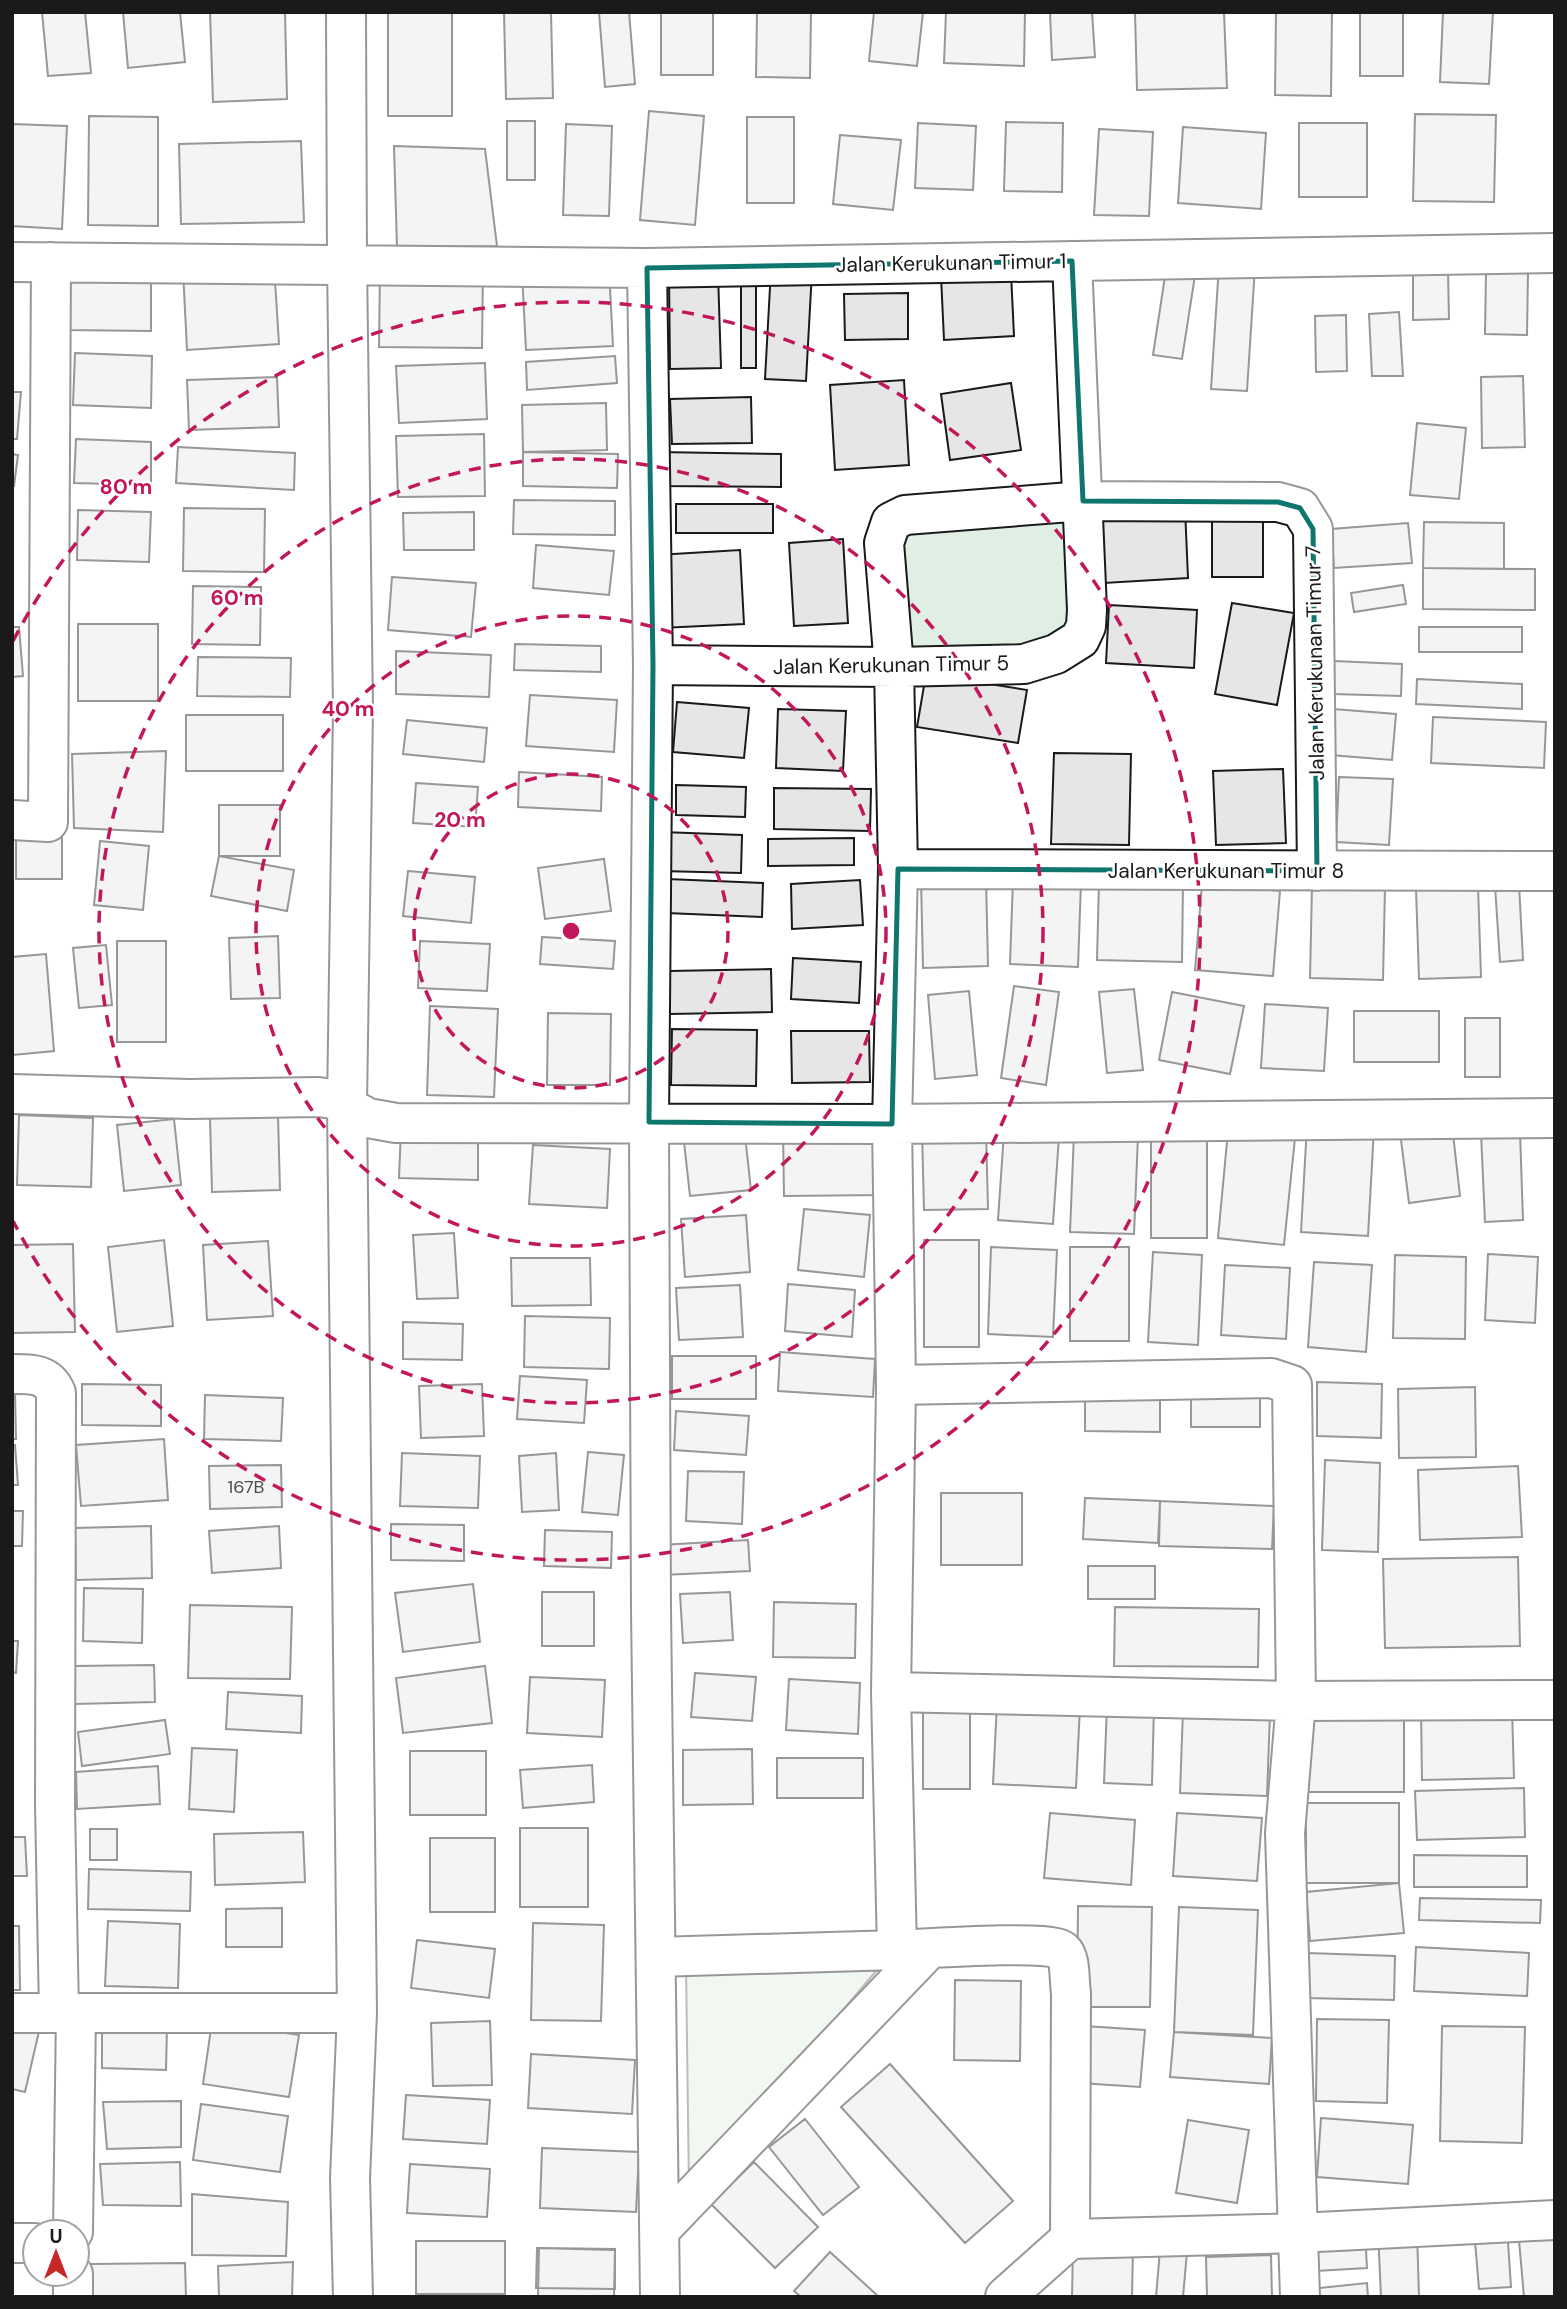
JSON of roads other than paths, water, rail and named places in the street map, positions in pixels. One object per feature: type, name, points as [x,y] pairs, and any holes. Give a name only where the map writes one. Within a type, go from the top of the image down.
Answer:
[{"type":"street","points":[[346,12],[353,709],[347,1105],[357,2013],[350,2178],[353,2297]]},
{"type":"street","name":"Jalan Kerukunan Timur 1","points":[[12,262],[347,263],[647,268],[1555,253]]},
{"type":"street","name":"Jalan Kerukunan Timur 5","points":[[653,665],[894,667],[1024,664],[1056,654],[1080,639],[1086,626],[1087,610],[1072,261]]},
{"type":"street","points":[[12,820],[48,822],[51,262]]},
{"type":"street","points":[[647,268],[653,665],[649,1122],[651,1596],[660,2297]]},
{"type":"street","name":"Jalan Kerukunan Timur 7","points":[[913,1950],[891,1692],[896,1385],[892,1124],[898,869],[894,667],[884,544],[891,522],[905,515],[1083,501],[1278,502],[1300,508],[1313,529],[1317,871]]},
{"type":"street","name":"Jalan Kerukunan Timur 8","points":[[898,869],[1555,871]]},
{"type":"street","points":[[12,1094],[189,1099],[318,1097],[333,1099],[368,1118],[397,1123],[892,1124],[1555,1118]]},
{"type":"street","points":[[12,1374],[33,1374],[41,1377],[53,1385],[56,1393],[55,1805],[68,2012],[73,2218]]},
{"type":"street","points":[[896,1385],[1271,1378],[1292,1385],[1296,1701],[1285,1833],[1300,2297]]},
{"type":"street","points":[[891,1692],[1296,1701],[1555,1700]]},
{"type":"street","points":[[656,1957],[1037,1945],[1061,1948],[1066,1954],[1071,1993],[1070,2239]]},
{"type":"street","points":[[659,2231],[913,1950]]},
{"type":"street","points":[[12,2013],[357,2013]]},
{"type":"street","points":[[1005,2297],[1070,2239],[1298,2233],[1555,2220]]}]
